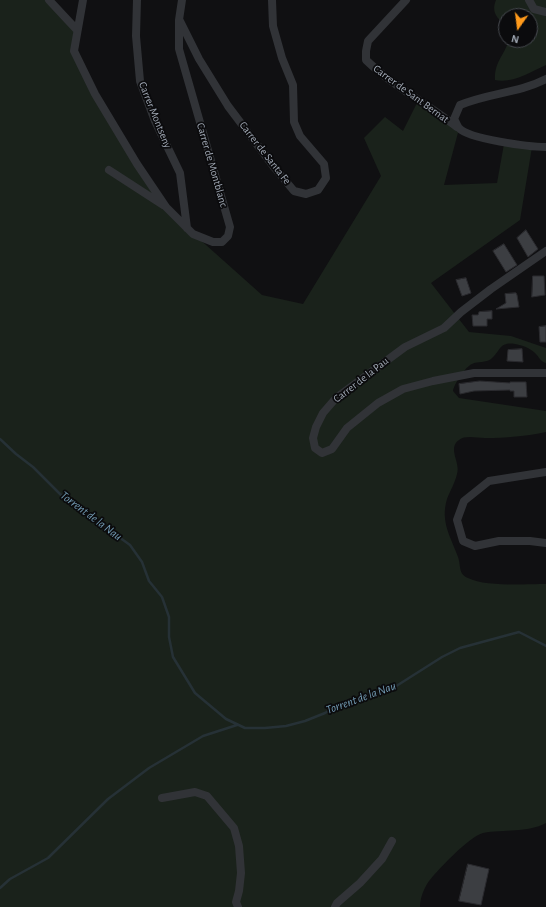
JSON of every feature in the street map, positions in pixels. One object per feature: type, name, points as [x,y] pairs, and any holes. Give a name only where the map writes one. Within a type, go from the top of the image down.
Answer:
[{"type":"street","points":[[49,0],[77,30]]},
{"type":"street","name":"Carrer de Montblanc","points":[[83,0],[74,51],[95,94],[137,164],[166,207],[193,234],[213,242],[222,242],[228,236],[230,227],[179,49],[179,20]]},
{"type":"street","name":"Carrer Montseny","points":[[137,0],[136,36],[140,81],[155,121],[180,172],[187,228]]},
{"type":"street","points":[[179,20],[182,0]]},
{"type":"street","name":"Carrer de Santa Fe","points":[[179,20],[199,59],[228,106],[294,191],[306,194],[318,190],[326,178],[324,164],[300,136],[294,122],[293,86],[282,58],[273,26],[272,0]]},
{"type":"street","name":"Carrer de Sant Bernat","points":[[406,0],[368,41],[366,60],[379,72],[436,110],[459,129]]},
{"type":"street","points":[[529,0],[534,9],[541,12],[546,12]]},
{"type":"street","points":[[546,78],[517,90],[471,100],[460,105],[454,119],[459,129],[475,136],[532,147],[546,148]]},
{"type":"street","name":"Carrer de Montblanc","points":[[108,170],[166,207]]},
{"type":"street","name":"Carrer de la Pau","points":[[546,251],[473,302],[444,328],[405,347],[336,398],[323,413],[316,427],[313,438],[315,448],[322,453],[332,449],[347,428],[378,402],[403,389],[433,381],[474,373],[546,373]]},
{"type":"street","points":[[546,472],[489,481],[464,502],[457,520],[463,541],[475,546],[499,541],[530,541],[546,544]]},
{"type":"street","points":[[162,798],[195,792],[208,796],[234,828],[239,846],[240,891],[236,902],[238,907]]},
{"type":"street","points":[[335,907],[337,903],[360,883],[382,859],[392,841]]},
{"type":"shaded area","points":[[0,0],[47,0],[77,30],[74,51],[137,164],[187,228],[262,295],[303,304],[381,176],[364,138],[385,117],[403,131],[419,99],[459,129],[444,185],[497,183],[504,144],[532,147],[520,220],[431,283],[469,332],[511,336],[546,348],[546,363],[533,351],[526,347],[510,343],[506,344],[489,360],[470,365],[458,380],[453,391],[459,398],[546,411],[546,432],[508,437],[468,437],[459,440],[454,447],[458,470],[454,484],[447,499],[445,515],[447,529],[458,557],[461,572],[465,576],[475,581],[495,584],[546,584],[546,823],[531,828],[483,833],[477,836],[453,855],[431,878],[423,892],[420,907],[0,907]]},
{"type":"shaded area","points":[[496,0],[546,0],[546,65],[514,79],[501,81],[495,80],[496,68],[506,48],[538,48],[538,8],[498,8],[498,17],[494,8]]},
{"type":"building","points":[[526,230],[538,249],[528,257],[517,238]]},
{"type":"building","points":[[504,244],[517,265],[506,272],[493,251]]},
{"type":"building","points":[[533,276],[544,276],[545,295],[532,297]]},
{"type":"building","points":[[466,278],[471,293],[462,296],[456,280]]},
{"type":"building","points":[[516,293],[519,307],[496,309],[506,303],[505,294]]},
{"type":"building","points":[[492,311],[492,319],[487,319],[487,326],[473,326],[472,315],[478,315],[479,312]]},
{"type":"building","points":[[546,326],[546,342],[540,342],[539,327]]},
{"type":"building","points":[[522,349],[523,362],[507,361],[508,350]]},
{"type":"building","points":[[480,381],[510,383],[526,382],[527,397],[514,397],[514,391],[510,390],[474,391],[460,394],[459,384]]},
{"type":"building","points":[[468,864],[489,869],[481,905],[459,901]]},
{"type":"waterway","name":"Torrent de la Nau","points":[[0,439],[33,467],[62,496],[130,545],[142,562],[149,581],[162,597],[169,617],[169,637],[173,657],[195,693],[226,719],[245,728],[286,726],[305,721],[325,713],[343,702],[390,690],[442,657],[460,648],[519,632],[546,646]]},
{"type":"waterway","points":[[0,888],[10,879],[48,858],[108,799],[149,768],[203,736],[237,725]]}]
